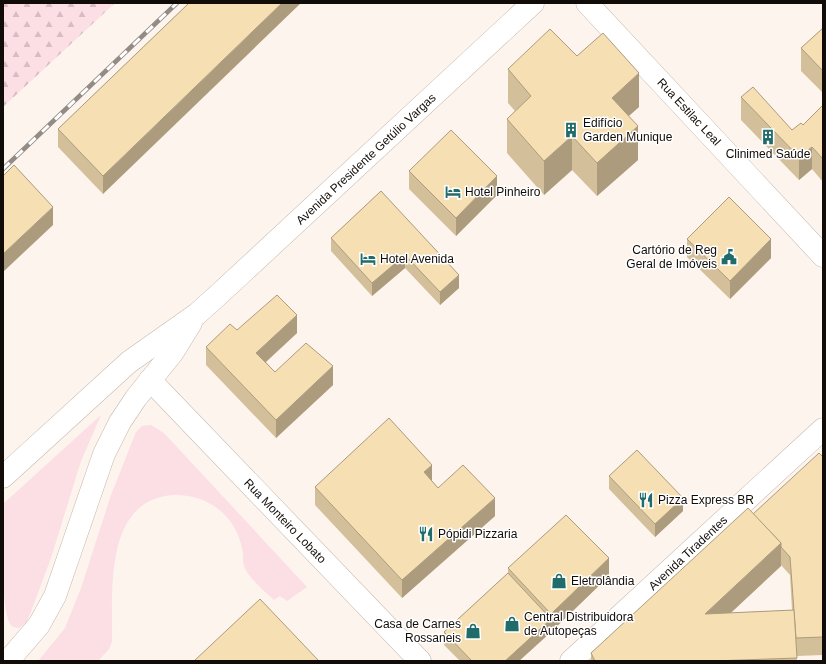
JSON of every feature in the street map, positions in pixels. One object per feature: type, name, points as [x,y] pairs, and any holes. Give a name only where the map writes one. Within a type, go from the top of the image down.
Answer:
[{"type":"main road","name":"Avenida Presidente Getúlio Vargas","points":[[3,477],[129,362],[197,314],[533,3]]},
{"type":"main road","name":"Rua Estilac Leal","points":[[587,3],[823,256]]},
{"type":"main road","name":"Avenida Presidente Getúlio Vargas","points":[[8,661],[39,625],[56,596],[104,454],[120,422],[150,380],[173,352],[197,314]]},
{"type":"main road","name":"Rua Monteiro Lobato","points":[[150,380],[420,661]]},
{"type":"main road","name":"Avenida Tiradentes","points":[[571,661],[823,429]]},
{"type":"green space","points":[[3,3],[115,3],[3,107]]},
{"type":"green space","points":[[101,415],[81,461],[51,558],[27,622],[19,628],[13,626],[9,622],[4,597],[3,504]]},
{"type":"green space","points":[[151,425],[164,433],[307,587],[287,601],[280,596],[274,600],[249,575],[243,563],[242,548],[237,532],[228,518],[219,509],[200,499],[179,495],[172,495],[150,501],[134,514],[123,531],[116,552],[113,576],[112,642],[109,649],[98,661],[38,661],[65,628],[81,588],[111,495],[136,432],[142,426]]},
{"type":"building","points":[[189,3],[282,3],[103,176],[58,129]]},
{"type":"building","points":[[823,28],[823,71],[801,48]]},
{"type":"building","name":"Edifício Garden Munique","points":[[550,29],[577,56],[603,33],[639,73],[612,98],[638,126],[597,163],[572,136],[544,161],[507,119],[531,96],[508,69]]},
{"type":"building","points":[[753,87],[792,130],[801,123],[803,125],[823,105],[823,159],[812,147],[799,157],[741,97]]},
{"type":"building","name":"Hotel Pinheiro","points":[[451,130],[497,176],[456,218],[409,171]]},
{"type":"building","points":[[14,165],[53,207],[3,254],[3,176]]},
{"type":"building","points":[[381,191],[459,275],[440,292],[405,255],[372,283],[331,238]]},
{"type":"building","name":"Cartório de Reg Geral de Imóveis","points":[[729,197],[771,239],[730,281],[687,239]]},
{"type":"building","points":[[277,295],[297,315],[256,353],[275,372],[306,343],[333,366],[276,420],[206,347],[230,324],[237,330]]},
{"type":"building","points":[[389,418],[432,465],[424,472],[438,488],[463,465],[495,498],[402,580],[315,487]]},
{"type":"building","name":"Pizza Express BR","points":[[637,450],[683,498],[655,524],[609,476]]},
{"type":"building","points":[[819,453],[823,457],[823,637],[796,638],[790,557],[781,547],[781,543],[753,514]]},
{"type":"building","points":[[748,508],[781,543],[705,614],[794,610],[797,658],[712,661],[595,661],[591,653]]},
{"type":"building","name":"Eletrolândia","points":[[566,515],[609,558],[551,614],[508,568]]},
{"type":"building","points":[[508,573],[551,619],[505,661],[472,661],[444,632]]},
{"type":"building","points":[[260,599],[319,661],[194,661]]},
{"type":"railway","points":[[3,169],[177,3]]},
{"type":"place","name":"Edifício Garden Munique","points":[[571,130]]},
{"type":"place","name":"Clinimed Saúde","points":[[768,137]]},
{"type":"place","name":"Hotel Pinheiro","points":[[453,192]]},
{"type":"place","name":"Cartório de Reg Geral de Imóveis","points":[[729,257]]},
{"type":"place","name":"Hotel Avenida","points":[[368,259]]},
{"type":"place","name":"Pizza Express BR","points":[[646,500]]},
{"type":"place","name":"Pópidi Pizzaria","points":[[426,534]]},
{"type":"place","name":"Eletrolândia","points":[[559,581]]},
{"type":"place","name":"Central Distribuidora de Autopeças","points":[[512,624]]},
{"type":"place","name":"Casa de Carnes Rossaneis","points":[[473,631]]}]
